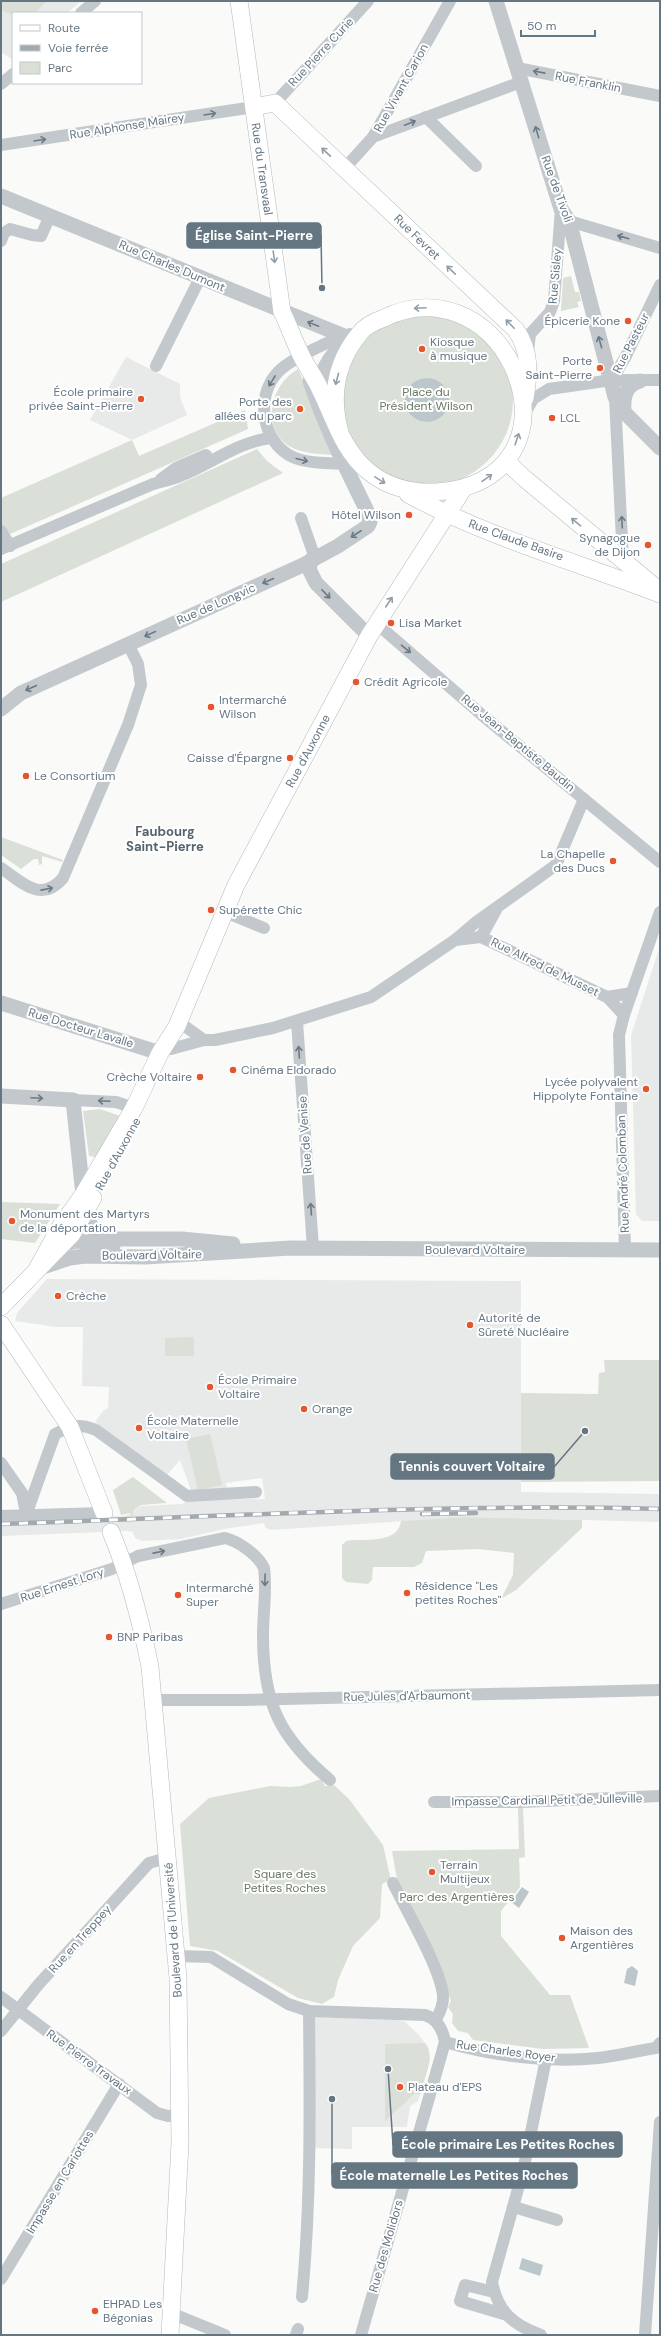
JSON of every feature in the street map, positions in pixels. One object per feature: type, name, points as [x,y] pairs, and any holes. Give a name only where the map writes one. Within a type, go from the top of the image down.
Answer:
[{"type":"main road","name":"Rue du Transvaal","points":[[239,1],[282,312],[302,357]]},
{"type":"main road","points":[[254,107],[275,103]]},
{"type":"main road","name":"Rue Fevret","points":[[275,103],[508,321],[522,340],[528,358],[521,373]]},
{"type":"main road","points":[[302,357],[319,386],[340,432],[352,454],[365,469],[386,483],[398,488],[422,492],[463,489],[483,482],[507,462],[515,445],[523,412],[521,373],[490,332],[472,319],[444,309],[418,308],[405,310],[381,319],[361,332],[343,360],[335,385],[334,403],[340,432]]},
{"type":"main road","points":[[507,462],[660,592]]},
{"type":"main road","name":"Rue Claude Basire","points":[[398,488],[446,514],[660,592]]},
{"type":"main road","name":"Rue d'Auxonne","points":[[106,1167],[134,1108],[166,1051],[236,885],[372,631],[463,489]]},
{"type":"main road","points":[[592,568],[601,564],[607,547]]},
{"type":"main road","name":"Rue d'Auxonne","points":[[38,1269],[47,1248],[80,1206],[106,1167],[158,1078],[166,1051]]},
{"type":"main road","name":"Rue d'Auxonne","points":[[1,1307],[70,1239],[80,1206]]},
{"type":"main road","points":[[1,1324],[70,1427],[104,1513]]},
{"type":"main road","name":"Boulevard de l'Université","points":[[111,1532],[143,1634],[154,1700],[177,1956],[180,2115],[178,2201],[170,2335]]},
{"type":"street","points":[[82,12],[95,1]]},
{"type":"street","name":"Rue Pierre Curie","points":[[275,103],[368,1]]},
{"type":"street","name":"Rue Vivant Carion","points":[[344,169],[373,137],[450,1]]},
{"type":"street","name":"Rue de Tivoli","points":[[496,1],[565,215],[612,380],[615,397]]},
{"type":"street","points":[[1,84],[12,75]]},
{"type":"street","points":[[373,137],[426,117],[519,75]]},
{"type":"street","name":"Rue Franklin","points":[[519,75],[660,96]]},
{"type":"street","name":"Rue Alphonse Mairey","points":[[1,145],[254,107]]},
{"type":"street","points":[[426,117],[476,166]]},
{"type":"street","name":"Rue Charles Dumont","points":[[1,196],[282,312],[344,336]]},
{"type":"street","points":[[565,215],[660,248]]},
{"type":"street","name":"Rue Sisley","points":[[528,358],[529,336],[536,326],[550,312],[554,301],[565,215]]},
{"type":"street","points":[[1,241],[4,233],[10,229],[41,236],[50,216]]},
{"type":"street","points":[[156,366],[200,278]]},
{"type":"street","name":"Rue Pasteur","points":[[612,380],[626,356],[660,285]]},
{"type":"street","points":[[361,332],[344,336],[302,357],[279,371],[269,384],[264,401],[266,425],[271,438],[285,452],[301,460],[344,463],[358,465],[365,469]]},
{"type":"street","points":[[317,404],[319,386],[324,368],[331,357],[346,341],[361,332]]},
{"type":"street","points":[[302,357],[317,404],[344,463]]},
{"type":"street","points":[[521,373],[549,388]]},
{"type":"street","points":[[523,412],[533,399],[549,388],[612,380],[660,380]]},
{"type":"street","points":[[624,412],[623,403],[627,390],[634,383],[640,381]]},
{"type":"street","points":[[615,397],[624,412],[660,448]]},
{"type":"street","points":[[615,397],[623,561]]},
{"type":"street","points":[[153,484],[176,468],[254,434],[266,425]]},
{"type":"street","points":[[1,531],[4,549],[153,484],[179,477],[207,462],[256,440],[271,438]]},
{"type":"street","name":"Rue de Longvic","points":[[1,709],[21,693],[313,559],[364,529],[370,522],[368,513],[344,463]]},
{"type":"street","points":[[301,518],[313,559],[309,569],[316,583],[372,631]]},
{"type":"street","name":"Rue Jean-Baptiste Baudin","points":[[372,631],[384,630],[458,692],[482,715],[660,862]]},
{"type":"street","points":[[1,868],[33,890],[46,890],[55,887],[63,878],[113,756],[119,748],[141,685],[138,664],[128,644]]},
{"type":"street","points":[[456,940],[486,914],[556,865],[584,799]]},
{"type":"street","points":[[481,937],[499,905]]},
{"type":"street","points":[[225,912],[264,928]]},
{"type":"street","name":"Rue André Colomban","points":[[625,1251],[619,1035],[624,1015],[660,912]]},
{"type":"street","name":"Rue Alfred de Musset","points":[[166,1051],[204,1040],[215,1040],[297,1022],[371,997],[456,940],[481,937],[607,997],[624,1015]]},
{"type":"street","name":"Rue Alfred de Musset","points":[[607,997],[632,993]]},
{"type":"street","name":"Rue Docteur Lavalle","points":[[1,1003],[166,1051]]},
{"type":"street","name":"Rue de Venise","points":[[297,1022],[313,1248]]},
{"type":"street","points":[[178,1024],[204,1040]]},
{"type":"street","points":[[1,1096],[116,1102],[134,1108]]},
{"type":"street","points":[[73,1100],[80,1150],[80,1206]]},
{"type":"street","points":[[80,1150],[91,1163],[106,1167]]},
{"type":"street","name":"Boulevard Voltaire","points":[[80,1206],[93,1231],[100,1236],[108,1238],[182,1239],[200,1242],[281,1245],[291,1248]]},
{"type":"street","name":"Boulevard Voltaire","points":[[47,1248],[70,1239],[100,1246],[137,1247],[182,1246],[200,1242]]},
{"type":"street","name":"Boulevard Voltaire","points":[[70,1239],[85,1256]]},
{"type":"street","name":"Boulevard Voltaire","points":[[38,1269],[70,1258],[85,1256],[144,1257],[291,1248],[660,1250]]},
{"type":"street","points":[[26,1515],[55,1434],[70,1427],[83,1425],[96,1430],[187,1496],[256,1492]]},
{"type":"street","points":[[1,1463],[22,1494],[26,1515]]},
{"type":"street","points":[[1,1516],[104,1513]]},
{"type":"street","name":"Rue Ernest Lory","points":[[1,1604],[112,1569],[138,1556],[225,1538],[236,1542],[262,1564],[265,1572],[263,1646],[271,1699],[279,1722],[289,1740],[306,1760],[330,1780]]},
{"type":"street","name":"Rue Jules d'Arbaumont","points":[[154,1700],[271,1699],[660,1690]]},
{"type":"street","name":"Impasse Cardinal Petit de Julleville","points":[[434,1802],[521,1802],[660,1796]]},
{"type":"street","name":"Rue en Treppey","points":[[1,2031],[17,2009],[149,1863],[168,1858]]},
{"type":"street","points":[[393,1883],[430,1959],[442,1990],[440,2012],[435,2021]]},
{"type":"street","points":[[177,1956],[211,1957],[288,2004],[309,2011],[425,2015],[435,2021],[441,2028],[445,2042]]},
{"type":"street","name":"Rue Pierre Travaux","points":[[1,1997],[157,2113],[168,2116],[180,2115]]},
{"type":"street","points":[[302,2297],[306,2256],[309,2150],[309,2011]]},
{"type":"street","name":"Rue Charles Royer","points":[[445,2042],[467,2048],[546,2059],[598,2058],[656,2048],[660,2043]]},
{"type":"street","name":"Rue des Molidors","points":[[361,2335],[445,2042]]},
{"type":"street","points":[[541,2335],[521,2328],[507,2315],[494,2292],[493,2274],[514,2206],[532,2134],[546,2059]]},
{"type":"street","name":"Impasse en Cariottes","points":[[1,2279],[119,2084]]},
{"type":"street","points":[[645,2335],[657,2200],[660,2122]]},
{"type":"street","points":[[514,2206],[558,2220]]},
{"type":"street","points":[[494,2292],[465,2285],[460,2301],[507,2315]]},
{"type":"street","points":[[171,2314],[225,2335]]},
{"type":"shaded area","points":[[1,1],[81,1],[68,12],[12,12],[12,59],[1,52]]},
{"type":"shaded area","name":"École primaire privée Saint-Pierre","points":[[126,357],[180,384],[180,397],[187,415],[132,440],[90,420]]},
{"type":"shaded area","points":[[427,378],[439,382],[445,388],[449,400],[445,412],[439,418],[427,422],[415,418],[409,412],[405,400],[409,388],[415,382]]},
{"type":"shaded area","name":"Lycée polyvalent Hippolyte Fontaine","points":[[660,946],[660,1221],[642,1221],[636,1214],[631,1035]]},
{"type":"shaded area","points":[[47,1279],[521,1281],[521,1492],[660,1494],[660,1522],[465,1517],[271,1530],[266,1528],[264,1523],[224,1529],[181,1539],[142,1541],[135,1538],[133,1532],[128,1531],[1,1536],[1,1521],[123,1516],[130,1514],[133,1517],[134,1511],[141,1506],[183,1504],[186,1500],[265,1499],[262,1478],[226,1483],[227,1491],[192,1493],[180,1460],[167,1475],[145,1463],[95,1422],[103,1411],[108,1408],[109,1387],[82,1386],[83,1327],[56,1327],[15,1321],[17,1313]]},
{"type":"shaded area","points":[[522,1887],[529,1892],[519,1908],[511,1902]]},
{"type":"shaded area","points":[[632,1966],[638,1971],[635,1986],[624,1983],[627,1969]]},
{"type":"shaded area","points":[[312,2017],[398,2020],[405,2022],[417,2033],[428,2047],[430,2060],[418,2101],[410,2106],[407,2127],[352,2127],[352,2149],[311,2148]]},
{"type":"shaded area","points":[[522,2258],[543,2265],[540,2276],[519,2269]]},
{"type":"green space","points":[[1,1],[47,1],[36,12],[12,12],[12,15],[1,10]]},
{"type":"green space","points":[[571,276],[575,292],[579,292],[581,301],[577,302],[579,307],[561,311],[563,278]]},
{"type":"green space","name":"Place du Président Wilson","points":[[427,314],[444,316],[460,321],[475,329],[488,339],[498,352],[506,367],[511,383],[513,400],[511,417],[506,433],[498,448],[488,461],[475,471],[460,479],[444,484],[427,486],[410,484],[394,479],[379,471],[366,461],[356,448],[348,433],[343,417],[341,400],[343,383],[348,367],[356,352],[366,339],[379,329],[394,321],[410,316]]},
{"type":"green space","points":[[298,369],[334,451],[334,455],[311,453],[294,449],[280,438],[274,428],[272,406],[276,395],[281,385]]},
{"type":"green space","points":[[245,410],[248,429],[8,535],[1,525],[1,498],[132,440],[139,456]]},
{"type":"green space","points":[[257,449],[267,461],[283,473],[1,602],[1,564]]},
{"type":"green space","points":[[1,837],[63,860],[62,862],[42,856],[42,864],[39,865],[38,859],[34,859],[21,869],[1,855]]},
{"type":"green space","points":[[100,1109],[120,1116],[96,1157],[89,1156],[83,1111]]},
{"type":"green space","points":[[1,1202],[60,1204],[35,1243],[1,1239]]},
{"type":"green space","points":[[194,1337],[194,1356],[165,1356],[165,1338]]},
{"type":"green space","points":[[604,1360],[660,1360],[660,1481],[521,1482],[521,1393],[598,1394],[599,1373],[605,1372]]},
{"type":"green space","points":[[210,1434],[222,1485],[198,1490],[186,1439]]},
{"type":"green space","points":[[133,1477],[167,1503],[141,1505],[134,1510],[133,1516],[131,1516],[130,1513],[121,1515],[113,1490]]},
{"type":"green space","points":[[465,1517],[582,1520],[582,1528],[516,1590],[501,1599],[513,1575],[514,1553],[478,1549],[426,1551],[422,1563],[414,1567],[373,1567],[372,1580],[368,1584],[346,1582],[342,1578],[342,1545],[346,1541],[379,1539],[387,1537],[394,1534],[401,1521]]},
{"type":"green space","name":"Square des Petites Roches","points":[[321,1779],[325,1786],[334,1785],[349,1799],[383,1845],[390,1876],[390,1880],[382,1884],[380,1918],[353,1946],[338,1980],[334,1997],[322,2004],[298,1998],[218,1951],[190,1946],[180,1824],[209,1798],[270,1786],[301,1786]]},
{"type":"green space","name":"Parc des Argentières","points":[[518,1808],[523,1808],[525,1857],[519,1858],[520,1887],[501,1911],[501,1936],[550,1995],[570,1995],[589,2048],[543,2049],[473,2040],[468,2033],[458,2031],[452,2023],[453,2014],[448,2007],[451,2001],[435,1959],[397,1879],[392,1851],[519,1849]]},
{"type":"green space","name":"Plateau d'EPS","points":[[425,2043],[428,2048],[429,2061],[420,2094],[414,2094],[385,2121],[385,2044]]},
{"type":"railway","points":[[1,1524],[413,1509],[660,1509]]},
{"type":"railway","points":[[422,1514],[476,1513]]},
{"type":"place","name":"Église Saint-Pierre","points":[[322,288]]},
{"type":"place","name":"Épicerie Kone","points":[[628,321]]},
{"type":"place","name":"Kiosque à musique","points":[[422,349]]},
{"type":"place","name":"Porte Saint-Pierre","points":[[600,368]]},
{"type":"place","name":"École primaire privée Saint-Pierre","points":[[141,399]]},
{"type":"place","name":"Porte des allées du parc","points":[[300,409]]},
{"type":"place","name":"LCL","points":[[552,418]]},
{"type":"place","name":"Hôtel Wilson","points":[[409,515]]},
{"type":"place","name":"Synagogue de Dijon","points":[[648,545]]},
{"type":"place","name":"Lisa Market","points":[[391,623]]},
{"type":"place","name":"Crédit Agricole","points":[[356,682]]},
{"type":"place","name":"Intermarché Wilson","points":[[211,707]]},
{"type":"place","name":"Caisse d'Épargne","points":[[290,758]]},
{"type":"place","name":"Le Consortium","points":[[26,776]]},
{"type":"place","name":"La Chapelle des Ducs","points":[[613,861]]},
{"type":"place","name":"Supérette Chic","points":[[211,910]]},
{"type":"place","name":"Cinéma Eldorado","points":[[233,1070]]},
{"type":"place","name":"Crèche Voltaire","points":[[200,1077]]},
{"type":"place","name":"Lycée polyvalent Hippolyte Fontaine","points":[[646,1089]]},
{"type":"place","name":"Monument des Martyrs de la déportation","points":[[12,1221]]},
{"type":"place","name":"Crèche","points":[[58,1296]]},
{"type":"place","name":"Autorité de Sûreté Nucléaire","points":[[470,1325]]},
{"type":"place","name":"École Primaire Voltaire","points":[[210,1387]]},
{"type":"place","name":"Orange","points":[[304,1409]]},
{"type":"place","name":"École Maternelle Voltaire","points":[[139,1428]]},
{"type":"place","name":"Tennis couvert Voltaire","points":[[585,1431]]},
{"type":"place","name":"Résidence \"Les petites Roches\"","points":[[407,1593]]},
{"type":"place","name":"Intermarché Super","points":[[178,1595]]},
{"type":"place","name":"BNP Paribas","points":[[109,1637]]},
{"type":"place","name":"Terrain Multijeux","points":[[432,1872]]},
{"type":"place","name":"Maison des Argentières","points":[[562,1938]]},
{"type":"place","name":"École primaire Les Petites Roches","points":[[388,2069]]},
{"type":"place","name":"Plateau d'EPS","points":[[400,2087]]},
{"type":"place","name":"École maternelle Les Petites Roches","points":[[332,2099]]},
{"type":"place","name":"EHPAD Les Bégonias","points":[[95,2311]]},
{"type":"district","name":"Faubourg Saint-Pierre","points":[[165,838]]}]
